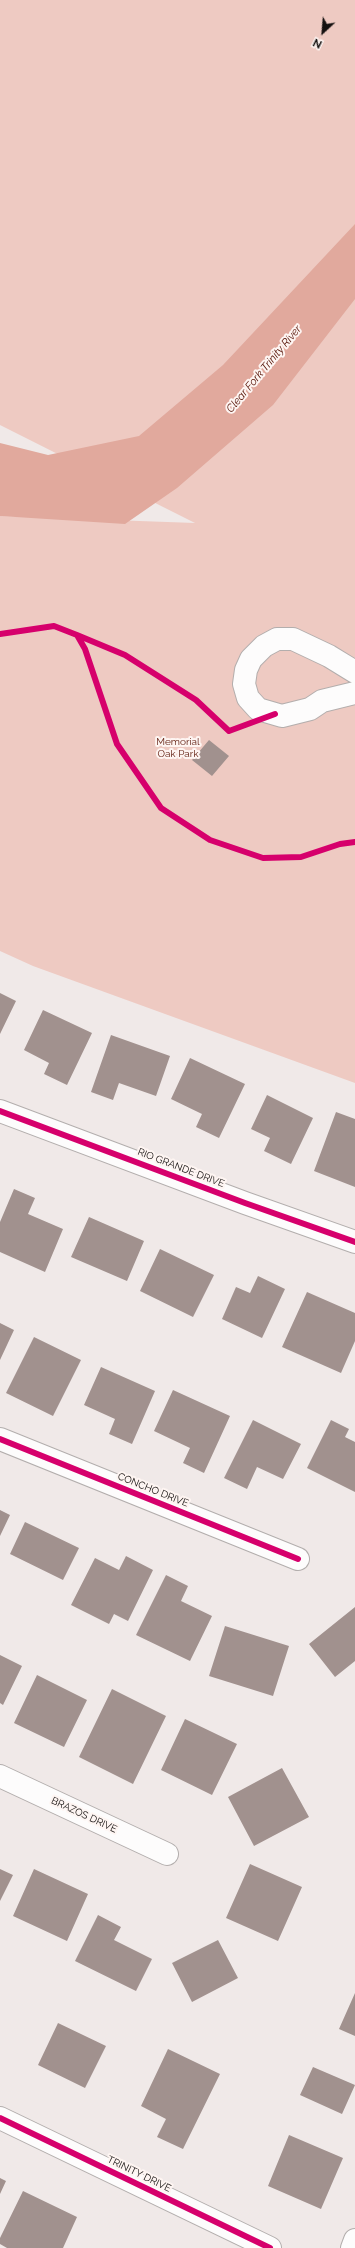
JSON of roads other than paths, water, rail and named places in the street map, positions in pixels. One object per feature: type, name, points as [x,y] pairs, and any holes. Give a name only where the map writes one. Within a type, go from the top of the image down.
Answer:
[{"type":"street","points":[[355,672],[329,656],[293,639],[277,639],[264,646],[251,659],[246,670],[244,684],[248,698],[258,709],[282,716],[310,709],[322,700],[355,693]]},
{"type":"street","name":"RIO GRANDE DRIVE","points":[[0,1111],[245,1203],[355,1242]]},
{"type":"street","name":"CONCHO DRIVE","points":[[0,1439],[298,1559]]},
{"type":"street","name":"BRAZOS DRIVE","points":[[0,1776],[167,1854]]},
{"type":"street","name":"TRINITY DRIVE","points":[[0,2118],[270,2248]]},
{"type":"street","points":[[352,2248],[355,2240]]},
{"type":"water","name":"Clear Fork Trinity River","points":[[355,224],[355,299],[273,405],[177,488],[125,524],[0,516],[0,443],[48,455],[139,436],[223,365]]},
{"type":"park label","name":"Memorial Oak Park","points":[[178,748]]}]
